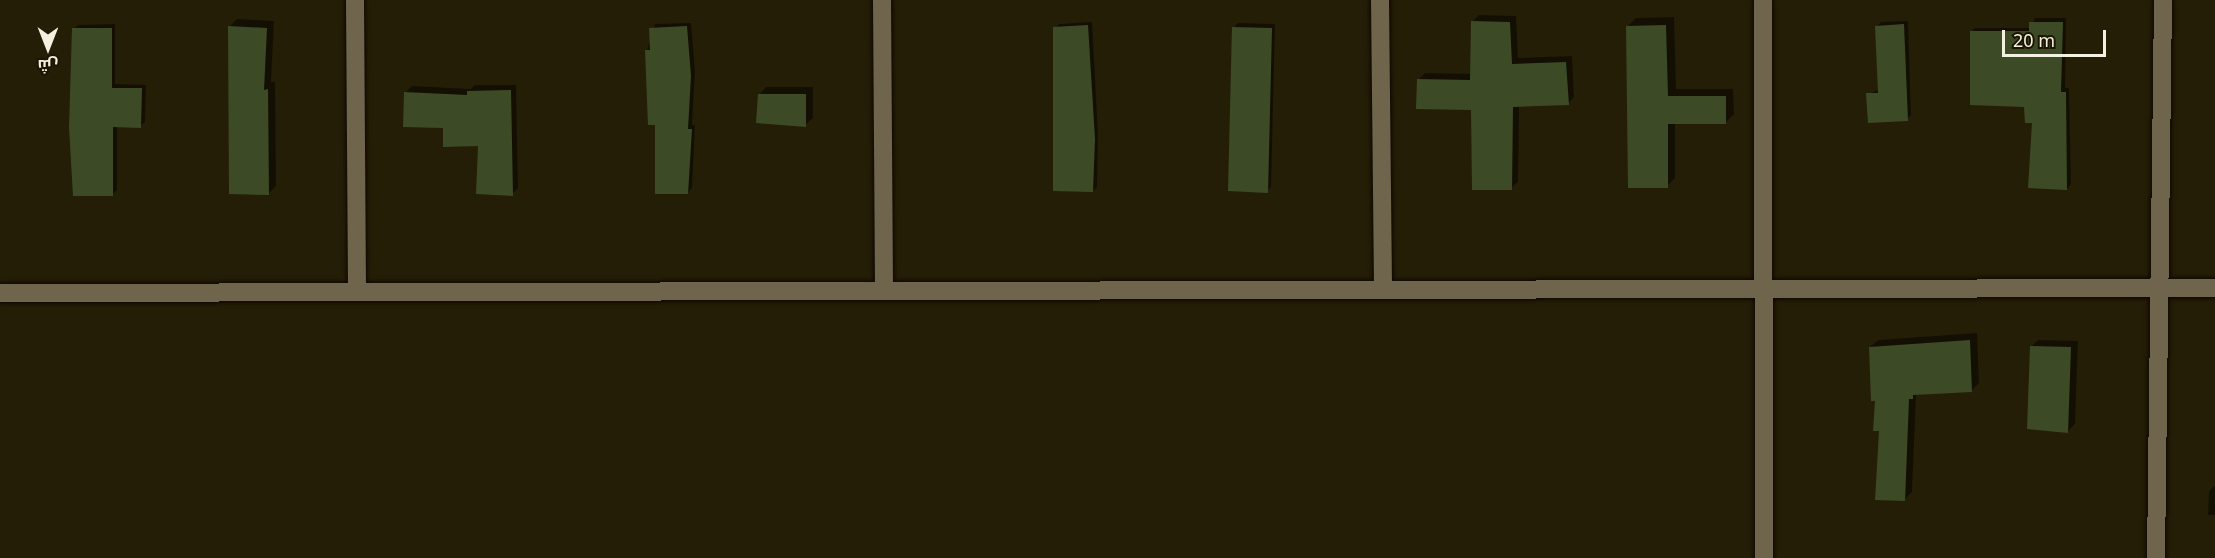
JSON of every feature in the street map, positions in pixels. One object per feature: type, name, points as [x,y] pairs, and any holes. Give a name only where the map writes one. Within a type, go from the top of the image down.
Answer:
[{"type":"street","points":[[355,0],[357,292]]},
{"type":"street","points":[[882,0],[884,291]]},
{"type":"street","points":[[1380,0],[1383,290]]},
{"type":"street","points":[[1763,0],[1764,558]]},
{"type":"street","points":[[2156,558],[2163,0]]},
{"type":"street","points":[[0,293],[2215,288]]},
{"type":"building","points":[[1471,21],[1510,22],[1512,64],[1566,62],[1569,105],[1513,107],[1512,190],[1472,190],[1471,110],[1416,109],[1417,79],[1470,80]]},
{"type":"building","points":[[2029,22],[2063,22],[2061,92],[2066,92],[2067,190],[2028,188],[2032,123],[2025,123],[2024,107],[1970,105],[1970,31],[2029,31]]},
{"type":"building","points":[[1904,24],[1908,121],[1868,123],[1866,93],[1878,93],[1875,26]]},
{"type":"building","points":[[1088,25],[1095,139],[1093,192],[1053,191],[1053,27]]},
{"type":"building","points":[[1666,25],[1668,96],[1726,96],[1726,124],[1668,124],[1668,188],[1628,188],[1626,26]]},
{"type":"building","points":[[228,26],[267,28],[264,90],[268,89],[269,195],[229,194]]},
{"type":"building","points":[[687,26],[691,76],[688,129],[692,129],[688,194],[655,194],[655,125],[648,125],[645,50],[650,50],[649,28]]},
{"type":"building","points":[[1232,27],[1272,28],[1268,193],[1228,191]]},
{"type":"building","points":[[72,28],[112,28],[112,88],[142,88],[141,128],[113,127],[113,196],[73,196],[69,127]]},
{"type":"building","points":[[511,90],[513,196],[476,194],[478,146],[443,147],[443,128],[403,127],[404,92],[467,95],[467,91]]},
{"type":"building","points":[[758,94],[806,94],[806,127],[756,123]]},
{"type":"building","points":[[1970,340],[1972,392],[1913,395],[1913,399],[1909,399],[1905,501],[1875,500],[1879,431],[1873,431],[1875,401],[1871,401],[1869,347]]},
{"type":"building","points":[[2030,346],[2071,347],[2068,433],[2027,429]]}]
